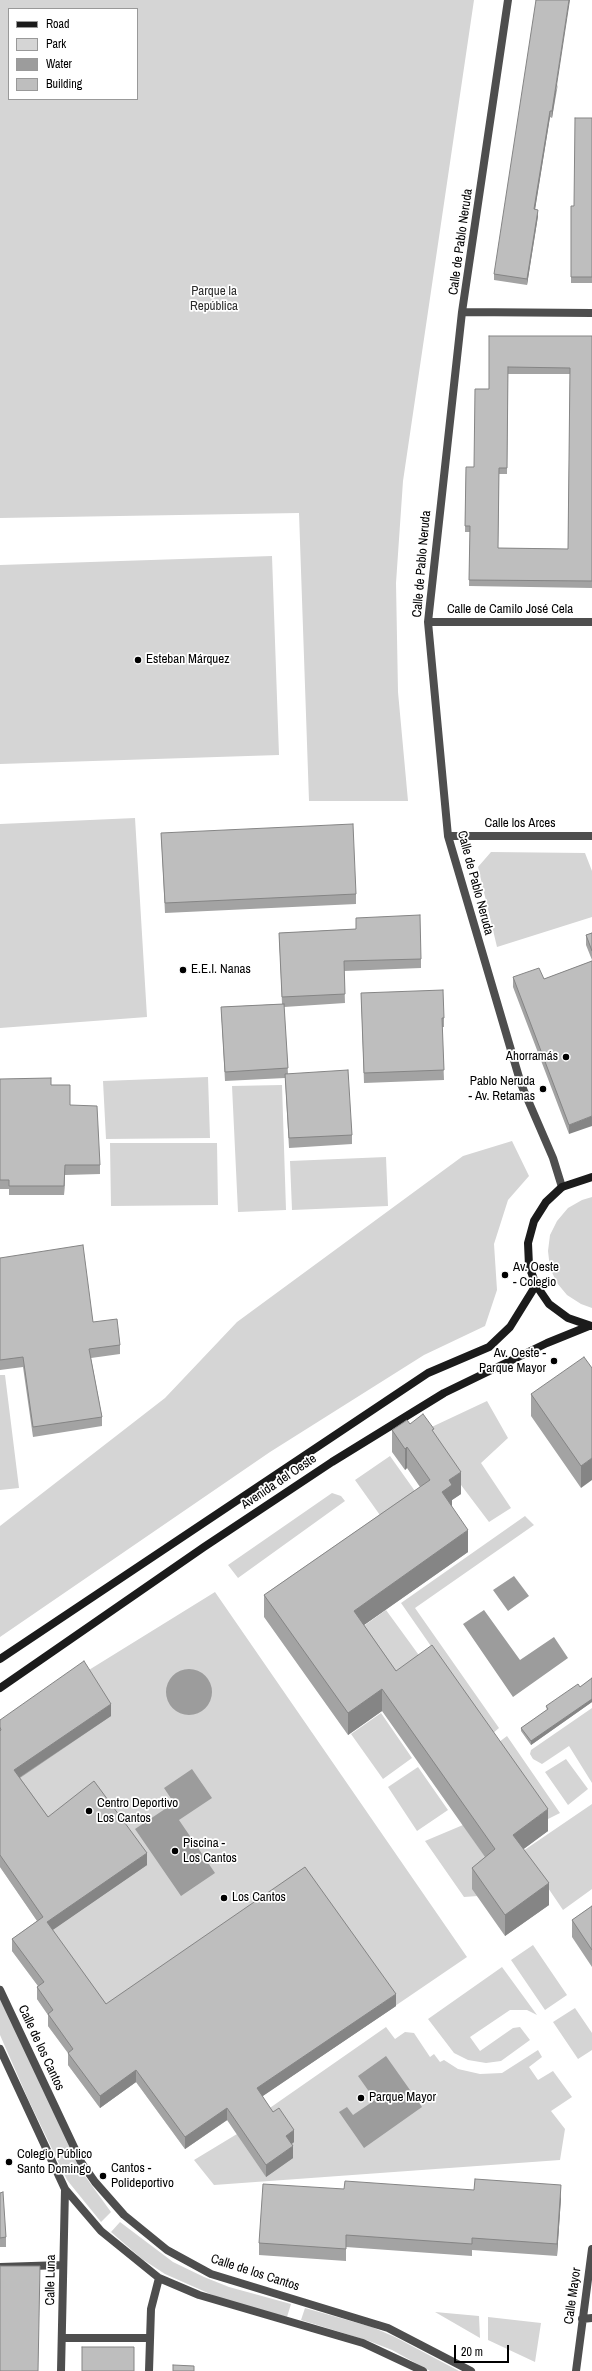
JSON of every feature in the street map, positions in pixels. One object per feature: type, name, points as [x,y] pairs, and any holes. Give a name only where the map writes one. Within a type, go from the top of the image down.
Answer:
[{"type":"street","name":"Calle de Pablo Neruda","points":[[508,0],[462,312],[430,587],[428,622],[448,836],[521,1084],[553,1158],[562,1187]]},
{"type":"street","points":[[462,312],[592,313]]},
{"type":"street","name":"Calle de Camilo José Cela","points":[[428,622],[592,622]]},
{"type":"street","name":"Calle los Arces","points":[[448,836],[592,836]]},
{"type":"street","points":[[591,1326],[568,1318],[549,1304],[536,1286],[530,1266],[528,1243],[534,1221],[546,1202],[562,1187],[592,1177]]},
{"type":"street","name":"Avenida del Oeste","points":[[0,1659],[428,1373],[489,1347],[510,1327],[536,1286]]},
{"type":"street","name":"Avenida del Oeste","points":[[0,1688],[204,1547],[339,1458],[444,1393],[547,1343],[591,1326]]},
{"type":"street","name":"Calle de los Cantos","points":[[0,1990],[82,2162],[95,2182],[124,2215],[161,2245],[211,2274],[388,2328],[471,2371]]},
{"type":"street","points":[[0,2049],[65,2189],[101,2231],[160,2278],[199,2295],[363,2343],[423,2371]]},
{"type":"street","name":"Calle Luna","points":[[61,2371],[65,2189]]},
{"type":"street","name":"Calle Mayor","points":[[576,2371],[592,2248]]},
{"type":"street","points":[[0,2267],[63,2265]]},
{"type":"street","points":[[149,2371],[151,2310],[160,2278]]},
{"type":"street","points":[[582,2319],[592,2318]]},
{"type":"street","points":[[62,2338],[149,2338]]},
{"type":"green space","name":"Parque la República","points":[[0,0],[474,0],[403,481],[396,583],[398,692],[408,801],[309,801],[299,513],[0,518]]},
{"type":"green space","name":"Esteban Márquez","points":[[272,556],[279,755],[0,764],[0,565]]},
{"type":"green space","points":[[135,818],[147,1017],[0,1028],[0,824]]},
{"type":"green space","points":[[491,852],[585,853],[592,871],[592,917],[497,947],[478,867]]},
{"type":"green space","points":[[208,1077],[210,1138],[106,1139],[103,1081]]},
{"type":"green space","points":[[282,1085],[286,1210],[238,1212],[232,1086]]},
{"type":"green space","points":[[512,1141],[529,1176],[508,1200],[494,1244],[497,1290],[485,1326],[424,1355],[270,1452],[0,1637],[0,1526],[165,1398],[237,1322],[463,1156]]},
{"type":"green space","points":[[110,1143],[217,1143],[218,1205],[111,1206]]},
{"type":"green space","points":[[386,1157],[388,1206],[292,1210],[290,1161]]},
{"type":"green space","points":[[592,1197],[592,1308],[581,1304],[567,1295],[557,1283],[550,1268],[548,1251],[550,1235],[557,1221],[568,1208],[582,1200]]},
{"type":"green space","points":[[0,1375],[5,1375],[19,1488],[0,1490]]},
{"type":"green space","points":[[487,1401],[508,1438],[481,1463],[511,1508],[489,1522],[421,1432]]},
{"type":"green space","points":[[390,1456],[422,1501],[387,1525],[355,1480]]},
{"type":"green space","points":[[332,1493],[341,1496],[345,1501],[238,1578],[228,1565]]},
{"type":"green space","points":[[525,1516],[534,1525],[415,1608],[499,1728],[492,1734],[401,1603]]},
{"type":"green space","name":"Los Cantos","points":[[215,1592],[467,1957],[185,2149],[136,2082],[100,2108],[68,2065],[73,2060],[48,2026],[53,2022],[37,1999],[44,1994],[12,1951],[43,1929],[0,1867],[0,1732],[84,1673]]},
{"type":"green space","points":[[386,1610],[429,1669],[400,1697],[351,1635]]},
{"type":"green space","points":[[592,1708],[592,1783],[569,1746],[542,1764],[533,1759],[530,1754],[531,1750]]},
{"type":"green space","points":[[381,1713],[412,1758],[383,1779],[351,1734]]},
{"type":"green space","points":[[507,1736],[560,1813],[548,1819],[499,1742]]},
{"type":"green space","points":[[566,1759],[588,1789],[568,1805],[545,1772]]},
{"type":"green space","points":[[418,1767],[448,1810],[417,1831],[388,1787]]},
{"type":"green space","points":[[592,1804],[592,1889],[563,1910],[523,1851]]},
{"type":"green space","points":[[463,1825],[495,1871],[478,1896],[464,1897],[425,1841]]},
{"type":"green space","points":[[533,1945],[567,1995],[545,2010],[511,1960]]},
{"type":"green space","points":[[502,1967],[537,2015],[527,2010],[510,2010],[470,2037],[480,2051],[513,2028],[520,2027],[530,2040],[501,2061],[486,2063],[468,2060],[454,2053],[428,2019]]},
{"type":"green space","points":[[0,1998],[82,2172],[111,2212],[101,2222],[67,2180],[28,2099],[0,2035]]},
{"type":"green space","points":[[575,2008],[592,2033],[592,2050],[578,2059],[553,2022]]},
{"type":"green space","name":"Parque Mayor","points":[[386,2027],[395,2039],[405,2032],[414,2033],[430,2057],[434,2054],[440,2062],[444,2060],[458,2069],[480,2074],[502,2073],[538,2050],[542,2057],[529,2067],[538,2080],[553,2071],[572,2097],[551,2111],[565,2129],[560,2160],[214,2185],[194,2160],[237,2134],[264,2112]]},
{"type":"green space","points":[[120,2222],[173,2262],[204,2277],[229,2287],[291,2304],[287,2317],[226,2301],[165,2274],[142,2259],[111,2232]]},
{"type":"green space","points":[[305,2308],[372,2327],[395,2337],[459,2371],[430,2371],[392,2350],[369,2341],[301,2320]]},
{"type":"green space","points":[[435,2312],[479,2316],[480,2338]]},
{"type":"green space","points":[[488,2317],[541,2323],[535,2362],[488,2340]]},
{"type":"water","points":[[514,1576],[529,1596],[508,1611],[493,1590]]},
{"type":"water","points":[[484,1610],[520,1660],[554,1637],[568,1658],[513,1697],[463,1624]]},
{"type":"water","points":[[194,1669],[198,1670],[208,1679],[211,1683],[211,1701],[202,1711],[194,1715],[184,1715],[176,1711],[167,1701],[166,1687],[170,1679],[180,1670]]},
{"type":"water","name":"Piscina - Los Cantos","points":[[192,1769],[212,1798],[179,1820],[215,1873],[181,1896],[135,1829],[174,1803],[164,1788]]},
{"type":"water","points":[[386,2056],[422,2107],[364,2148],[339,2112],[347,2107],[353,2115],[375,2100],[358,2076]]},
{"type":"building","points":[[536,0],[569,0],[552,111],[550,111],[534,209],[538,210],[527,279],[494,274]]},
{"type":"building","points":[[575,118],[592,118],[592,277],[571,277],[571,206],[574,206]]},
{"type":"building","points":[[489,336],[592,336],[592,581],[469,580],[470,526],[465,526],[466,467],[474,467],[475,389],[489,389]],"holes":[[[508,367],[570,368],[568,549],[498,548],[499,468],[507,468]]]},
{"type":"building","points":[[353,824],[356,894],[165,903],[161,833]]},
{"type":"building","points":[[420,915],[421,959],[344,961],[345,994],[282,997],[279,933],[356,929],[356,918]]},
{"type":"building","points":[[592,933],[592,951],[586,935]]},
{"type":"building","name":"Ahorramás","points":[[592,961],[592,1116],[569,1125],[513,977],[539,968],[544,979]]},
{"type":"building","points":[[443,990],[444,1018],[442,1018],[444,1070],[364,1073],[361,993]]},
{"type":"building","points":[[284,1004],[288,1068],[225,1072],[221,1007]]},
{"type":"building","points":[[348,1070],[352,1135],[289,1138],[285,1074]]},
{"type":"building","points":[[51,1078],[51,1085],[70,1085],[70,1105],[97,1106],[100,1165],[65,1165],[64,1186],[9,1186],[9,1180],[0,1180],[0,1079]]},
{"type":"building","points":[[83,1245],[93,1322],[117,1319],[120,1345],[89,1349],[102,1417],[33,1427],[23,1357],[0,1360],[0,1258]]},
{"type":"building","points":[[584,1357],[592,1368],[592,1458],[581,1466],[531,1394]]},
{"type":"building","points":[[423,1414],[434,1429],[432,1430],[461,1472],[449,1480],[452,1485],[442,1492],[468,1530],[354,1611],[396,1671],[432,1645],[548,1809],[513,1835],[549,1883],[505,1915],[472,1868],[495,1849],[382,1689],[348,1713],[264,1595],[430,1480],[407,1447],[405,1449],[392,1430],[407,1420],[410,1424]]},
{"type":"building","points":[[84,1661],[111,1704],[14,1770],[48,1817],[94,1781],[147,1853],[47,1922],[106,2004],[305,1867],[396,1994],[257,2088],[273,2112],[279,2108],[294,2130],[286,2136],[293,2146],[266,2165],[227,2108],[185,2137],[136,2070],[100,2096],[68,2053],[73,2049],[48,2014],[53,2010],[37,1987],[44,1982],[12,1939],[43,1917],[0,1855],[0,1720]]},
{"type":"building","points":[[592,1678],[592,1699],[531,1741],[521,1728],[548,1709],[546,1706],[578,1684],[580,1687]]},
{"type":"building","points":[[592,1906],[592,1950],[572,1920]]},
{"type":"building","points":[[475,2179],[561,2185],[557,2244],[472,2238],[472,2244],[346,2235],[346,2249],[259,2243],[263,2184],[344,2189],[345,2181],[474,2190]]},
{"type":"building","points":[[3,2192],[6,2237],[0,2238],[0,2193]]},
{"type":"building","points":[[0,2266],[40,2266],[38,2371],[0,2371]]},
{"type":"building","points":[[82,2347],[134,2347],[134,2371],[82,2371]]},
{"type":"building","points":[[173,2365],[194,2366],[194,2371],[173,2371]]},
{"type":"place","name":"Esteban Márquez","points":[[138,660]]},
{"type":"place","name":"E.E.I. Nanas","points":[[183,970]]},
{"type":"place","name":"Ahorramás","points":[[566,1057]]},
{"type":"place","name":"Pablo Neruda - Av. Retamas","points":[[543,1089]]},
{"type":"place","name":"Av. Oeste - Colegio","points":[[505,1275]]},
{"type":"place","name":"Av. Oeste - Parque Mayor","points":[[554,1361]]},
{"type":"place","name":"Centro Deportivo Los Cantos","points":[[89,1811]]},
{"type":"place","name":"Piscina - Los Cantos","points":[[175,1851]]},
{"type":"place","name":"Los Cantos","points":[[224,1898]]},
{"type":"place","name":"Parque Mayor","points":[[361,2098]]},
{"type":"place","name":"Colegio Público Santo Domingo","points":[[9,2162]]},
{"type":"place","name":"Cantos - Polideportivo","points":[[103,2176]]}]
